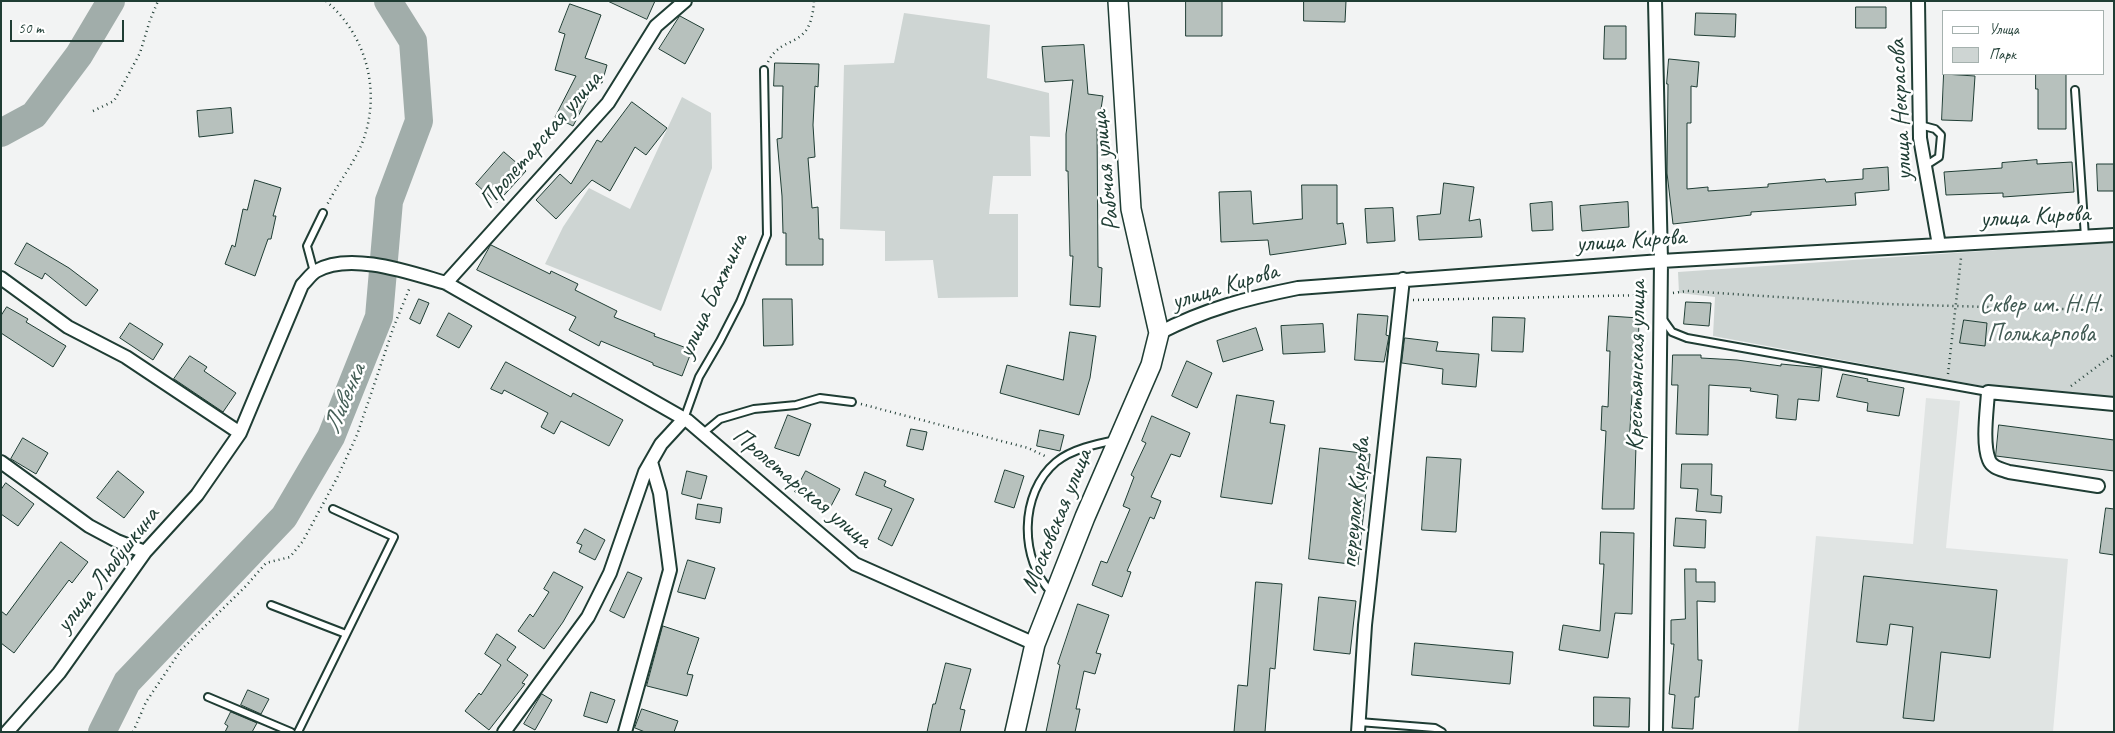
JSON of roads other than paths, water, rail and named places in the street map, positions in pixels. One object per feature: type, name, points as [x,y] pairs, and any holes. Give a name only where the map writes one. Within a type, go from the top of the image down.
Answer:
[{"type":"street","name":"Пролетарская улица","points":[[446,283],[608,103],[656,26],[685,1]]},
{"type":"street","name":"Рабочая улица","points":[[1118,1],[1131,209],[1159,333]]},
{"type":"street","name":"Крестьянская улица","points":[[1655,1],[1661,261],[1656,732]]},
{"type":"street","name":"улица Некрасова","points":[[1918,1],[1920,125],[1924,166],[1939,245]]},
{"type":"street","name":"улица Кирова","points":[[1159,333],[1208,310],[1249,298],[1298,288],[1661,261],[2114,235]]},
{"type":"street","name":"Пролетарская улица","points":[[314,272],[350,262],[409,272],[446,283],[684,419],[855,564],[1035,644]]},
{"type":"street","name":"улица Любушкина","points":[[7,732],[59,673],[145,552],[197,495],[240,433],[302,285],[314,272]]},
{"type":"street","points":[[1,278],[68,327],[126,357],[240,433]]},
{"type":"street","name":"переулок Кирова","points":[[1359,727],[1365,625],[1403,279]]},
{"type":"street","name":"Московская улица","points":[[1015,732],[1035,644],[1053,595],[1117,440],[1151,365],[1159,333]]},
{"type":"street","points":[[2098,486],[2009,472],[1996,468],[1989,460],[1986,441],[1988,392],[2114,404]]},
{"type":"street","points":[[504,732],[588,617],[610,573],[635,500],[651,462],[661,444],[684,419]]},
{"type":"street","points":[[1,462],[89,526],[117,541],[145,552]]},
{"type":"street","points":[[625,732],[670,570],[660,494],[651,462]]},
{"type":"lane","name":"улица Бахтина","points":[[684,419],[699,377],[740,302],[767,235],[764,70]]},
{"type":"lane","points":[[2075,90],[2085,237]]},
{"type":"lane","points":[[1920,125],[1935,129],[1941,136],[1939,157],[1924,166]]},
{"type":"lane","points":[[314,272],[306,246],[323,213]]},
{"type":"lane","points":[[1660,314],[1672,332],[1687,338],[1988,392]]},
{"type":"lane","points":[[702,434],[720,419],[754,409],[796,405],[820,398],[852,402]]},
{"type":"lane","points":[[1053,595],[1042,584],[1030,551],[1028,531],[1034,494],[1043,476],[1056,462],[1082,448],[1117,440]]},
{"type":"lane","points":[[298,732],[394,537],[333,509]]},
{"type":"lane","points":[[271,605],[346,634]]},
{"type":"lane","points":[[208,697],[291,732]]},
{"type":"lane","points":[[1359,727],[1435,728],[1442,732]]},
{"type":"waterway","name":"Ливенка","points":[[1,133],[34,115],[79,55],[111,1]]},
{"type":"waterway","name":"Ливенка","points":[[102,732],[127,682],[284,517],[331,437],[379,317],[389,201],[419,121],[413,41],[388,1]]},
{"type":"park label","name":"Сквер им. Н.Н. Поликарпова","points":[[2041,320]]}]
